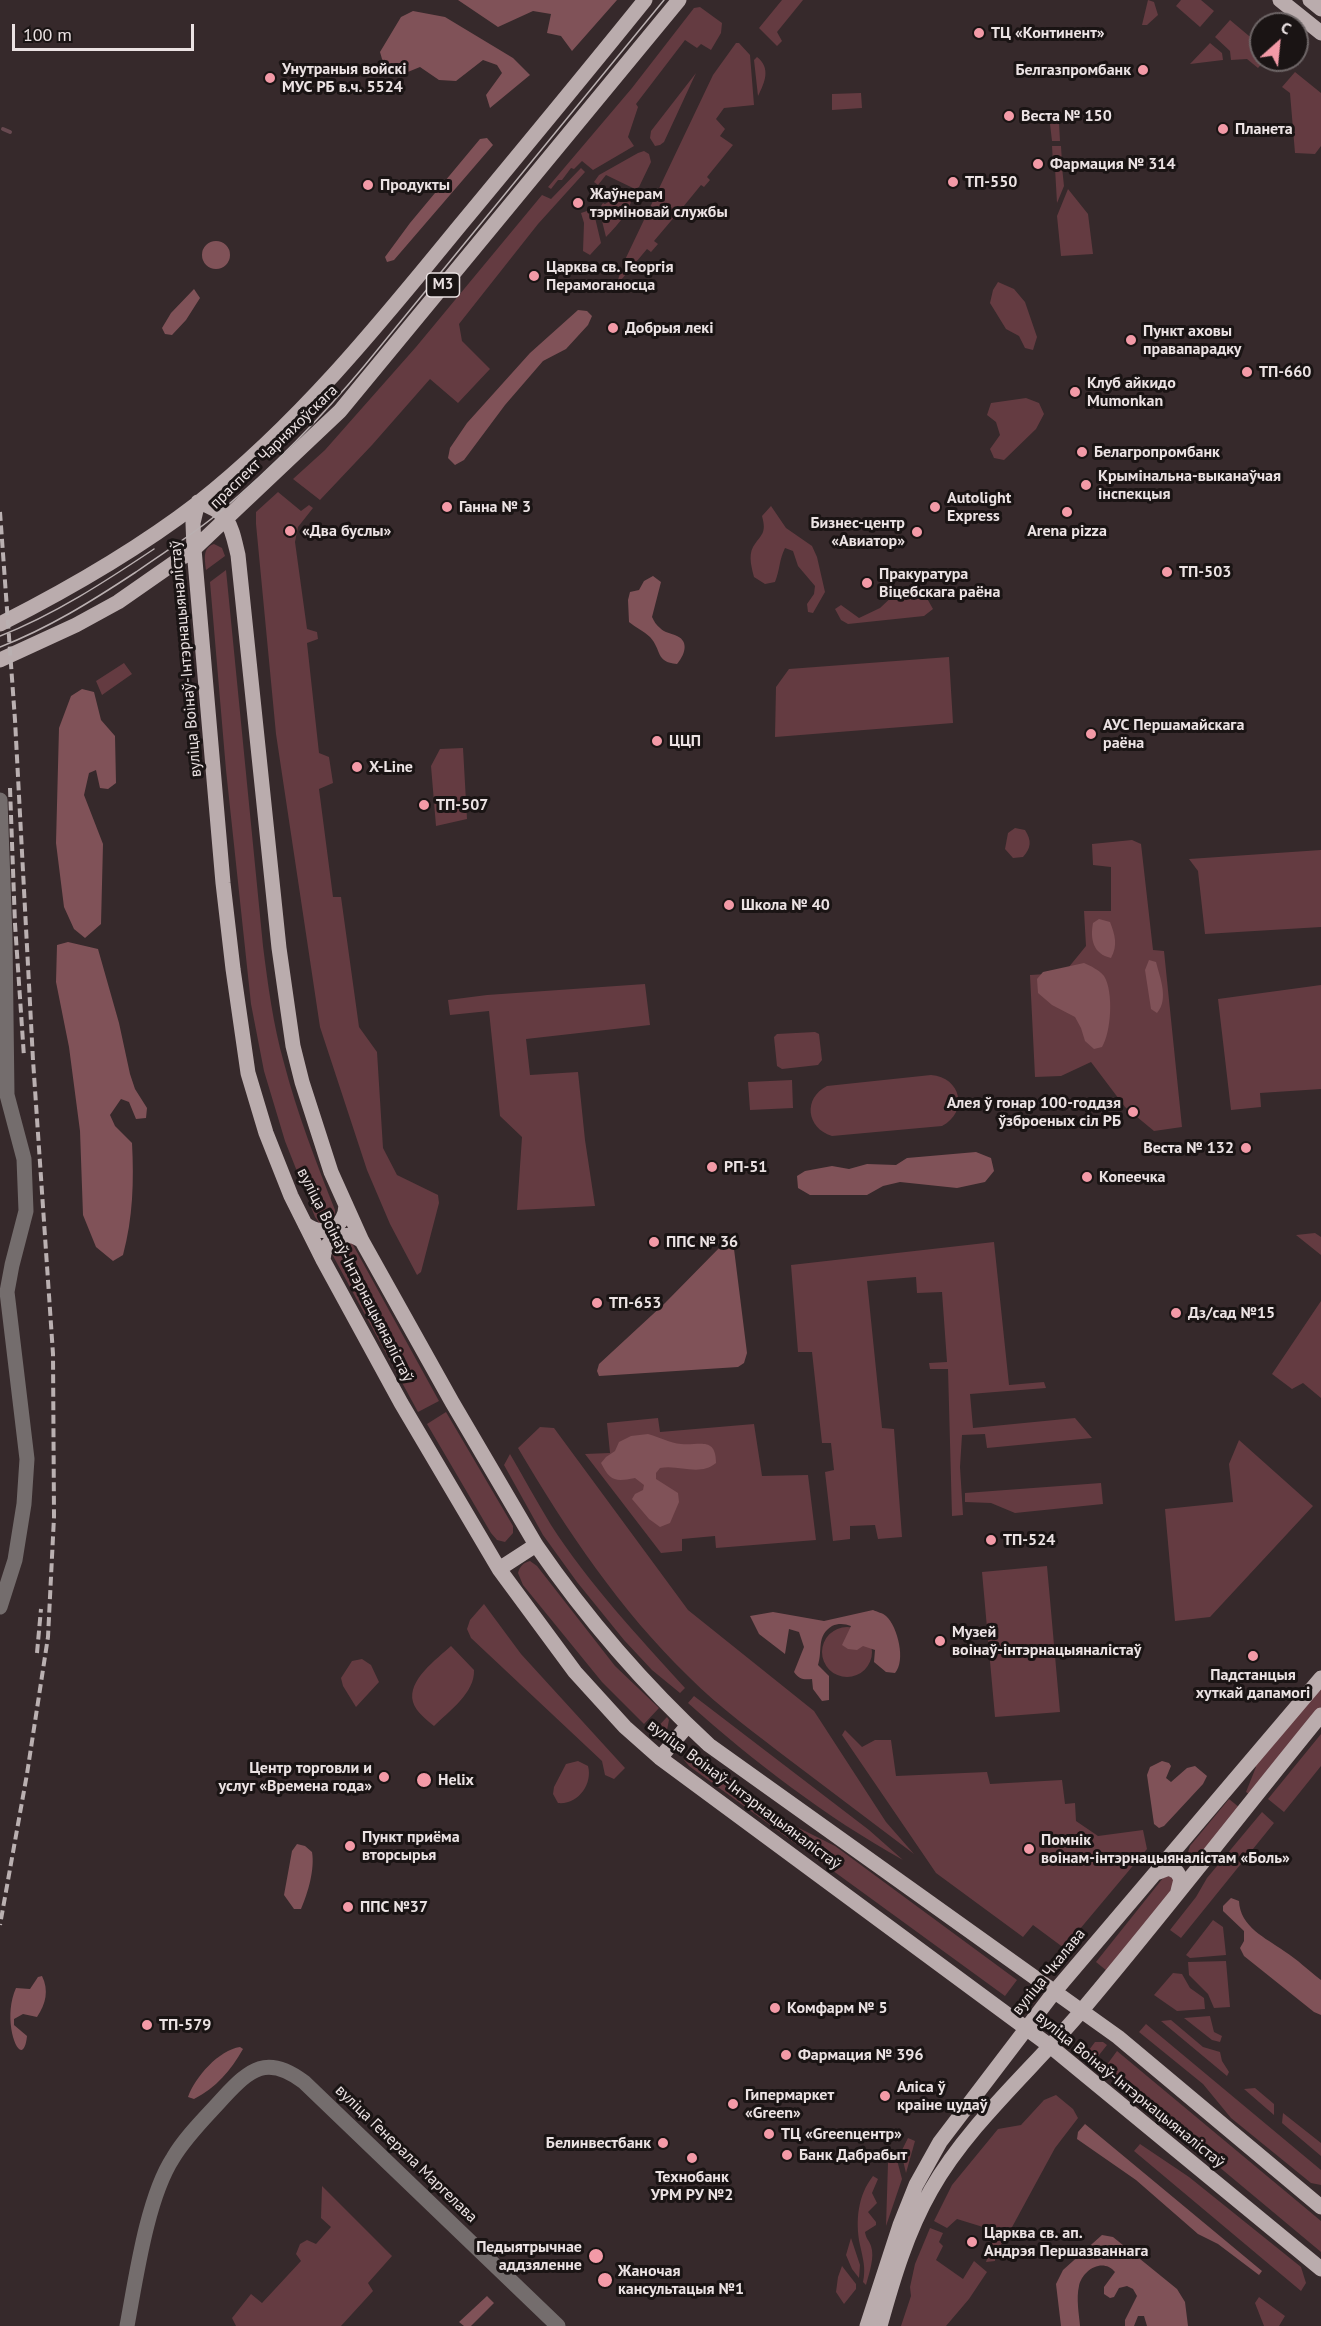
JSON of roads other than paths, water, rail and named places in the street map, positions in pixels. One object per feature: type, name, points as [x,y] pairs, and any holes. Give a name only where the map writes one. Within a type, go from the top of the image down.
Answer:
[{"type":"main road","name":"праспект Чарняхоўскага","points":[[0,624],[70,588],[138,546],[198,502],[304,409],[371,334],[645,0]]},
{"type":"main road","name":"праспект Чарняхоўскага","points":[[0,660],[76,625],[118,602],[194,549],[340,411],[679,0]]},
{"type":"main road","points":[[1280,0],[1321,33]]},
{"type":"main road","points":[[1310,0],[1321,9]]},
{"type":"main road","points":[[198,502],[214,507],[227,518]]},
{"type":"main road","name":"вуліца Воінаў-Інтэрнацыяналістаў","points":[[198,502],[193,523],[194,549],[223,883],[248,1072],[266,1133],[291,1196],[323,1260],[401,1403],[499,1569],[517,1597],[575,1672],[626,1727],[660,1758],[1050,2046],[1321,2269]]},
{"type":"main road","name":"вуліца Воінаў-Інтэрнацыяналістаў","points":[[227,518],[231,527],[241,578],[279,948],[293,1047],[331,1172],[362,1241],[452,1402],[536,1545],[620,1656],[709,1745],[1129,2046],[1321,2207]]},
{"type":"main road","points":[[305,1224],[315,1230],[331,1230],[341,1222],[346,1205]]},
{"type":"main road","points":[[323,1260],[328,1244],[337,1237],[347,1235],[362,1241]]},
{"type":"main road","points":[[499,1569],[536,1545]]},
{"type":"main road","name":"вуліца Чкалава","points":[[867,2326],[900,2225],[916,2185],[940,2142],[1055,1991],[1321,1678]]},
{"type":"main road","points":[[880,2326],[911,2229],[931,2190],[960,2148],[1082,2011],[1321,1715]]},
{"type":"main road","points":[[660,1758],[688,1725]]},
{"type":"main road","points":[[1184,1840],[1180,1851],[1186,1861],[1194,1864],[1206,1857]]},
{"type":"main road","points":[[1156,1873],[1169,1868],[1177,1872],[1181,1879],[1178,1891]]},
{"type":"street","points":[[0,800],[7,1095],[24,1159],[26,1211],[7,1292],[27,1459],[24,1504],[15,1560],[0,1607]]},
{"type":"street","name":"вуліца Генерала Маргелава","points":[[126,2326],[153,2207],[172,2158],[240,2080],[257,2068],[275,2068],[293,2073],[304,2082],[558,2326]]},
{"type":"waterway","points":[[3,129],[10,132]]},
{"type":"tram line","points":[[0,647],[70,613],[136,572],[211,519],[278,459],[314,423],[365,365],[664,0]]},
{"type":"tram line","points":[[0,636],[60,608],[154,549]]},
{"type":"railway","points":[[0,512],[15,720],[33,1060],[53,1354],[54,1517],[48,1637],[27,1774],[0,1925]]},
{"type":"railway","points":[[10,788],[15,924],[24,1057]]},
{"type":"railway","points":[[37,1653],[41,1609]]},
{"type":"place","name":"ТЦ «Континент»","points":[[979,33]]},
{"type":"place","name":"Белгазпромбанк","points":[[1143,70]]},
{"type":"place","name":"Унутраныя войскі МУС РБ в.ч. 5524","points":[[270,78]]},
{"type":"place","name":"Веста № 150","points":[[1009,116]]},
{"type":"place","name":"Планета","points":[[1223,129]]},
{"type":"place","name":"Фармация № 314","points":[[1038,164]]},
{"type":"place","name":"ТП-550","points":[[953,182]]},
{"type":"place","name":"Продукты","points":[[368,185]]},
{"type":"place","name":"Жаўнерам тэрміновай службы","points":[[578,203]]},
{"type":"place","name":"Царква св. Георгія Перамоганосца","points":[[534,276]]},
{"type":"place","name":"Добрыя лекі","points":[[613,328]]},
{"type":"place","name":"Пункт аховы правапарадку","points":[[1131,340]]},
{"type":"place","name":"ТП-660","points":[[1247,372]]},
{"type":"place","name":"Клуб айкидо Mumonkan","points":[[1075,392]]},
{"type":"place","name":"Белагропромбанк","points":[[1082,452]]},
{"type":"place","name":"Крымінальна-выканаўчая інспекцыя","points":[[1086,485]]},
{"type":"place","name":"Ганна № 3","points":[[447,507]]},
{"type":"place","name":"Autolight Express","points":[[935,507]]},
{"type":"place","name":"Arena pizza","points":[[1067,512]]},
{"type":"place","name":"«Два буслы»","points":[[290,531]]},
{"type":"place","name":"Бизнес-центр «Авиатор»","points":[[917,532]]},
{"type":"place","name":"ТП-503","points":[[1167,572]]},
{"type":"place","name":"Пракуратура Віцебскага раёна","points":[[867,583]]},
{"type":"place","name":"АУС Першамайскага раёна","points":[[1091,734]]},
{"type":"place","name":"ЦЦП","points":[[657,741]]},
{"type":"place","name":"X-Line","points":[[357,767]]},
{"type":"place","name":"ТП-507","points":[[424,805]]},
{"type":"place","name":"Школа № 40","points":[[729,905]]},
{"type":"place","name":"Алея ў гонар 100-годдзя ўзброеных сіл РБ","points":[[1133,1112]]},
{"type":"place","name":"Веста № 132","points":[[1246,1148]]},
{"type":"place","name":"РП-51","points":[[712,1167]]},
{"type":"place","name":"Копеечка","points":[[1087,1177]]},
{"type":"place","name":"ППС № 36","points":[[654,1242]]},
{"type":"place","name":"ТП-653","points":[[597,1303]]},
{"type":"place","name":"Дз/сад №15","points":[[1176,1313]]},
{"type":"place","name":"ТП-524","points":[[991,1540]]},
{"type":"place","name":"Музей воінаў-інтэрнацыяналістаў","points":[[940,1641]]},
{"type":"place","name":"Падстанцыя хуткай дапамогі","points":[[1253,1656]]},
{"type":"place","name":"Центр торговли и услуг «Времена года»","points":[[384,1777]]},
{"type":"place","name":"Helix","points":[[424,1780]]},
{"type":"place","name":"Пункт приёма вторсырья","points":[[350,1846]]},
{"type":"place","name":"Помнік воінам-інтэрнацыяналістам «Боль»","points":[[1029,1849]]},
{"type":"place","name":"ППС №37","points":[[348,1907]]},
{"type":"place","name":"Комфарм № 5","points":[[775,2008]]},
{"type":"place","name":"ТП-579","points":[[147,2025]]},
{"type":"place","name":"Фармация № 396","points":[[786,2055]]},
{"type":"place","name":"Аліса ў краіне цудаў","points":[[885,2096]]},
{"type":"place","name":"Гипермаркет «Green»","points":[[733,2104]]},
{"type":"place","name":"ТЦ «Greenцентр»","points":[[769,2134]]},
{"type":"place","name":"Белинвестбанк","points":[[663,2143]]},
{"type":"place","name":"Банк Дабрабыт","points":[[787,2155]]},
{"type":"place","name":"Технобанк УРМ РУ №2","points":[[692,2158]]},
{"type":"place","name":"Царква св. ап. Андрэя Першазваннага","points":[[972,2242]]},
{"type":"place","name":"Педыятрычнае аддзяленне","points":[[596,2256]]},
{"type":"place","name":"Жаночая кансультацыя №1","points":[[605,2280]]}]
